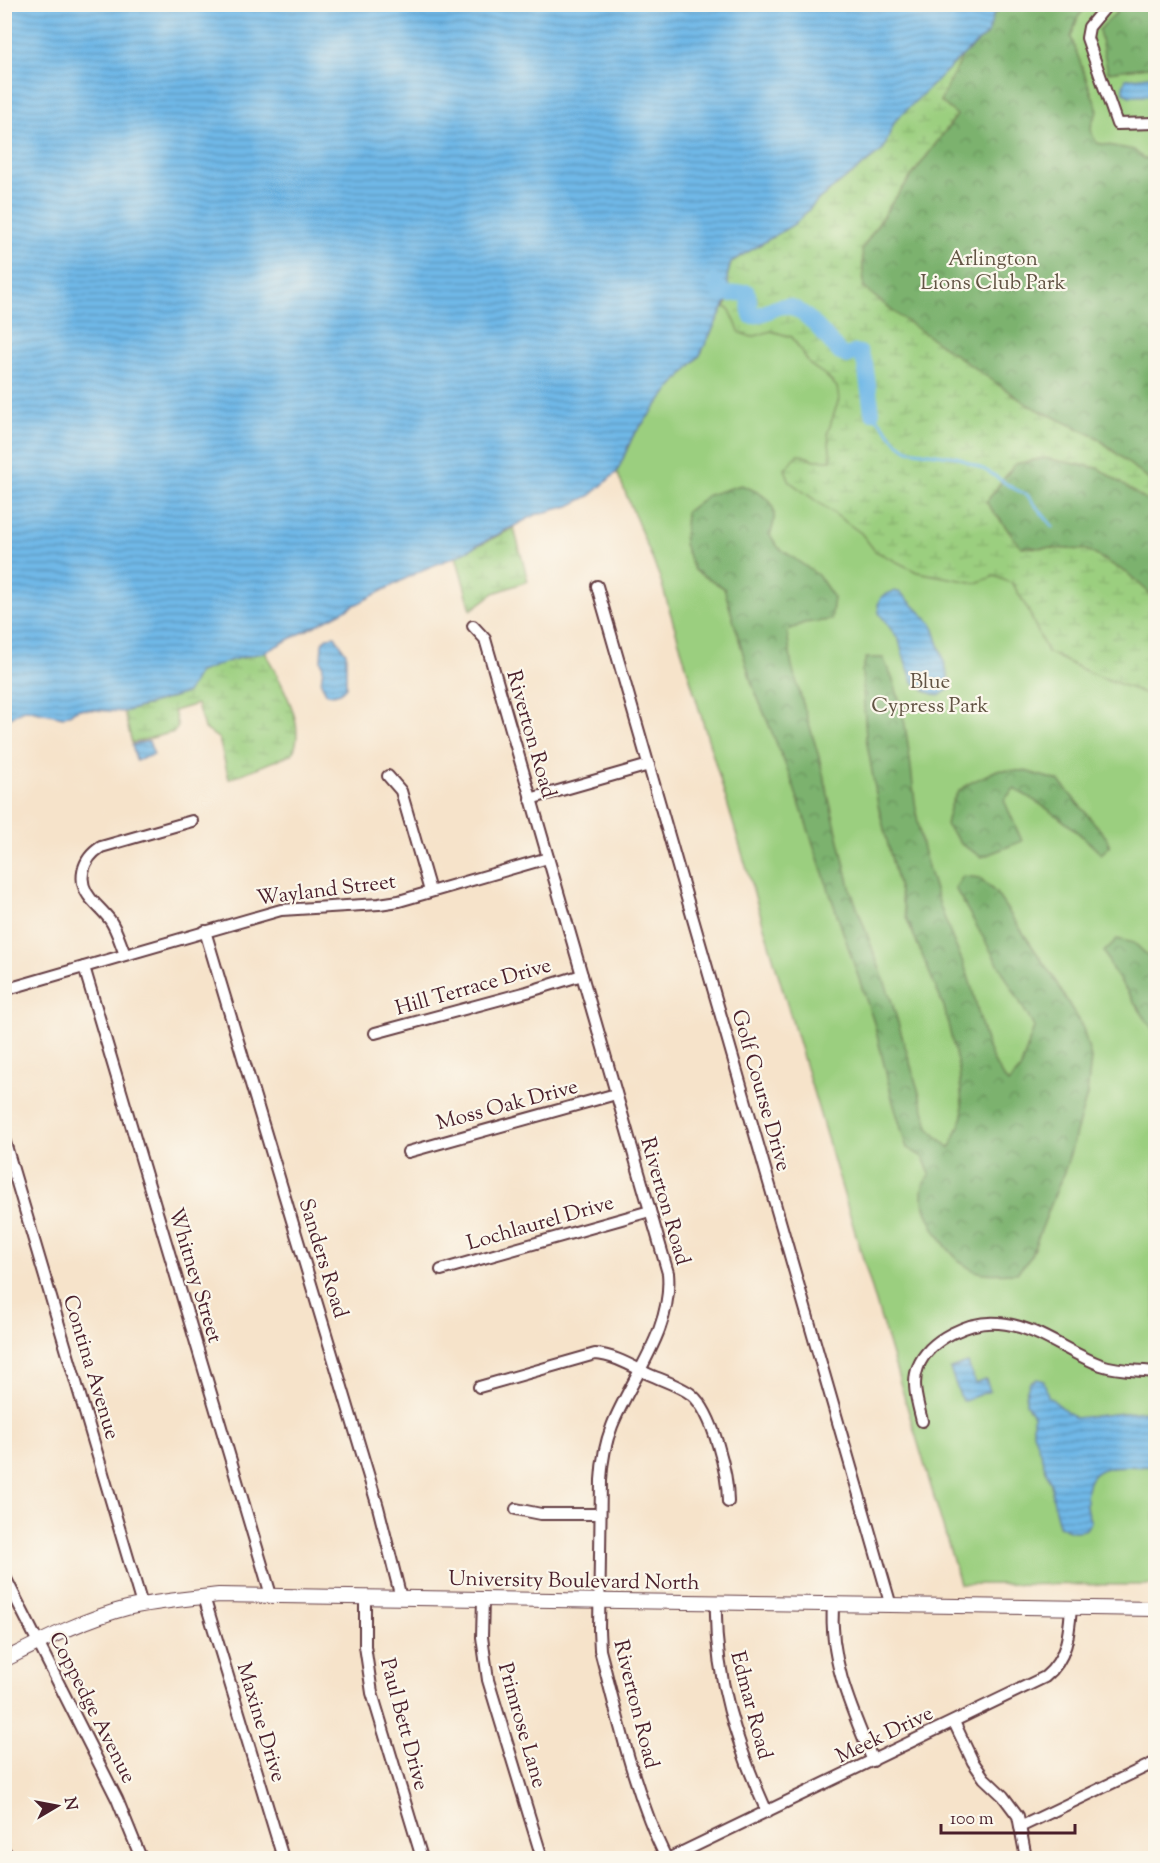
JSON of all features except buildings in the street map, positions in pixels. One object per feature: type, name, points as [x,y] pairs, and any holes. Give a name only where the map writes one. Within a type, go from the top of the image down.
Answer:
[{"type":"street","points":[[1108,4],[1089,27],[1087,38],[1117,124],[1155,123]]},
{"type":"street","name":"Golf Course Drive","points":[[597,586],[891,1606]]},
{"type":"street","name":"Riverton Road","points":[[473,626],[485,639],[666,1263],[669,1283],[668,1299],[657,1336],[621,1405],[607,1442],[601,1480],[600,1514],[600,1650],[643,1804],[654,1835],[666,1858]]},
{"type":"street","points":[[530,799],[649,765]]},
{"type":"street","points":[[388,776],[401,791],[430,891]]},
{"type":"street","points":[[124,954],[112,924],[86,892],[83,882],[84,865],[90,856],[101,847],[192,821]]},
{"type":"street","name":"Wayland Street","points":[[4,990],[281,910],[399,901],[548,858]]},
{"type":"street","name":"Sanders Road","points":[[205,931],[378,1507],[401,1598]]},
{"type":"street","name":"Whitney Street","points":[[84,967],[271,1595]]},
{"type":"street","name":"Hill Terrace Drive","points":[[375,1033],[582,975]]},
{"type":"street","name":"Moss Oak Drive","points":[[408,1152],[616,1094]]},
{"type":"street","name":"Contina Avenue","points":[[4,1139],[142,1605]]},
{"type":"street","name":"Lochlaurel Drive","points":[[441,1270],[650,1211]]},
{"type":"street","points":[[922,1421],[915,1391],[917,1367],[936,1343],[963,1329],[983,1324],[998,1323],[1019,1327],[1103,1365],[1155,1372]]},
{"type":"street","points":[[479,1387],[595,1354],[606,1354],[687,1392],[702,1405],[709,1418],[725,1474],[728,1502]]},
{"type":"street","points":[[516,1509],[541,1514],[600,1514]]},
{"type":"street","name":"Coppedge Avenue","points":[[4,1575],[122,1808],[141,1858]]},
{"type":"street","name":"University Boulevard North","points":[[4,1660],[88,1620],[142,1605],[204,1597],[271,1595],[1155,1610]]},
{"type":"street","name":"Maxine Drive","points":[[204,1597],[283,1858]]},
{"type":"street","name":"Paul Bett Drive","points":[[365,1598],[365,1646],[372,1693],[422,1858]]},
{"type":"street","name":"Primrose Lane","points":[[483,1599],[482,1637],[488,1680],[542,1858]]},
{"type":"street","name":"Edmar Road","points":[[717,1603],[716,1641],[723,1687],[740,1747],[767,1812]]},
{"type":"street","points":[[833,1605],[832,1625],[837,1666],[843,1688],[873,1761]]},
{"type":"street","name":"Meek Drive","points":[[670,1858],[1028,1686],[1051,1672],[1067,1646],[1071,1608]]},
{"type":"street","points":[[954,1722],[973,1762],[1018,1816],[1026,1858]]},
{"type":"street","points":[[1020,1827],[1155,1762]]},
{"type":"street","points":[[4,1850],[9,1858]]},
{"type":"green space","name":"Blue Cypress Park","points":[[1005,4],[1155,5],[1155,1585],[960,1584],[660,578],[617,472],[633,436],[700,355],[730,294],[962,56]]},
{"type":"green space","points":[[1134,4],[1155,5],[1155,66],[1108,72],[1099,30],[1119,10],[1130,8]]},
{"type":"green space","name":"Arlington Lions Club Park","points":[[1005,5],[1088,5],[1078,17],[1071,37],[1098,111],[1092,123],[1092,134],[1097,143],[1134,150],[1144,159],[1155,157],[1155,485],[1096,437],[1028,405],[899,316],[864,288],[862,249],[890,205],[957,115],[940,101],[962,56],[988,33],[993,14]]},
{"type":"green space","points":[[962,56],[940,101],[957,115],[890,205],[862,249],[864,288],[899,316],[1028,405],[1096,437],[1155,485],[1155,506],[1098,468],[1044,458],[1015,464],[986,502],[1021,547],[1087,550],[1127,573],[1155,598],[1155,707],[1152,696],[1090,673],[1047,652],[1013,584],[995,576],[976,583],[917,572],[875,551],[861,533],[790,482],[785,469],[798,454],[815,460],[831,460],[828,432],[839,399],[837,387],[810,365],[792,337],[771,331],[752,337],[740,333],[730,310],[725,307],[730,294],[727,277],[731,262],[796,223],[820,198],[883,150],[894,121]]},
{"type":"green space","points":[[1044,458],[1098,468],[1155,504],[1155,598],[1127,573],[1087,550],[1021,547],[986,502],[1015,464]]},
{"type":"green space","points":[[741,485],[759,493],[770,502],[774,516],[770,535],[778,547],[819,576],[834,598],[831,620],[804,623],[787,631],[792,667],[819,757],[851,891],[891,999],[930,1130],[950,1148],[963,1116],[959,1070],[944,1007],[906,917],[878,805],[866,738],[862,671],[866,658],[883,658],[893,680],[905,727],[923,849],[950,934],[968,975],[993,1061],[1008,1083],[1020,1070],[1034,1027],[955,888],[963,876],[980,878],[996,893],[1053,977],[1083,1028],[1091,1058],[1087,1095],[1067,1164],[1030,1258],[1017,1273],[988,1273],[969,1268],[950,1251],[927,1214],[922,1191],[930,1174],[923,1157],[907,1148],[874,1023],[790,776],[752,684],[724,588],[694,570],[684,544],[686,512],[708,495]]},
{"type":"green space","points":[[514,528],[528,581],[494,593],[471,610],[456,556]]},
{"type":"green space","points":[[265,652],[284,688],[294,716],[297,730],[292,754],[229,779],[219,739],[204,728],[197,704],[174,711],[178,727],[174,732],[132,743],[124,712],[152,704],[199,672],[232,660]]},
{"type":"green space","points":[[997,770],[1025,771],[1059,781],[1106,837],[1110,846],[1101,854],[1060,818],[1014,789],[1004,800],[1022,841],[982,857],[962,845],[946,825],[952,802],[961,789]]},
{"type":"green space","points":[[1117,939],[1134,943],[1155,962],[1155,1033],[1112,969],[1104,952]]},
{"type":"water","points":[[5,4],[1005,5],[994,14],[988,33],[895,121],[883,150],[820,198],[796,223],[731,262],[727,277],[730,294],[700,355],[633,436],[617,472],[591,495],[569,506],[535,515],[457,556],[422,570],[265,652],[232,660],[199,672],[187,693],[124,712],[79,709],[63,717],[25,709],[5,720]]},
{"type":"water","points":[[1155,75],[1155,96],[1129,96],[1124,93],[1123,86],[1126,79]]},
{"type":"water","points":[[894,591],[901,593],[932,624],[951,688],[939,696],[913,682],[899,640],[879,613],[878,604],[882,596]]},
{"type":"water","points":[[335,636],[346,653],[346,687],[340,693],[333,695],[327,694],[321,683],[323,667],[321,661],[322,643],[327,637]]},
{"type":"water","points":[[149,741],[154,755],[136,760],[132,745]]},
{"type":"water","points":[[968,1363],[975,1383],[986,1379],[990,1391],[962,1401],[950,1369]]},
{"type":"water","points":[[1037,1379],[1044,1381],[1048,1396],[1075,1418],[1143,1411],[1155,1419],[1155,1466],[1114,1467],[1096,1473],[1090,1480],[1086,1495],[1091,1522],[1086,1529],[1072,1531],[1059,1525],[1051,1485],[1033,1432],[1033,1415],[1026,1404],[1026,1392],[1030,1382]]},
{"type":"waterway","points":[[714,281],[721,293],[747,292],[751,316],[782,306],[794,308],[816,325],[840,353],[847,356],[856,352],[860,353],[865,364],[872,412]]},
{"type":"waterway","points":[[872,412],[897,442],[908,450],[957,457],[989,472],[1027,495],[1053,527]]}]
